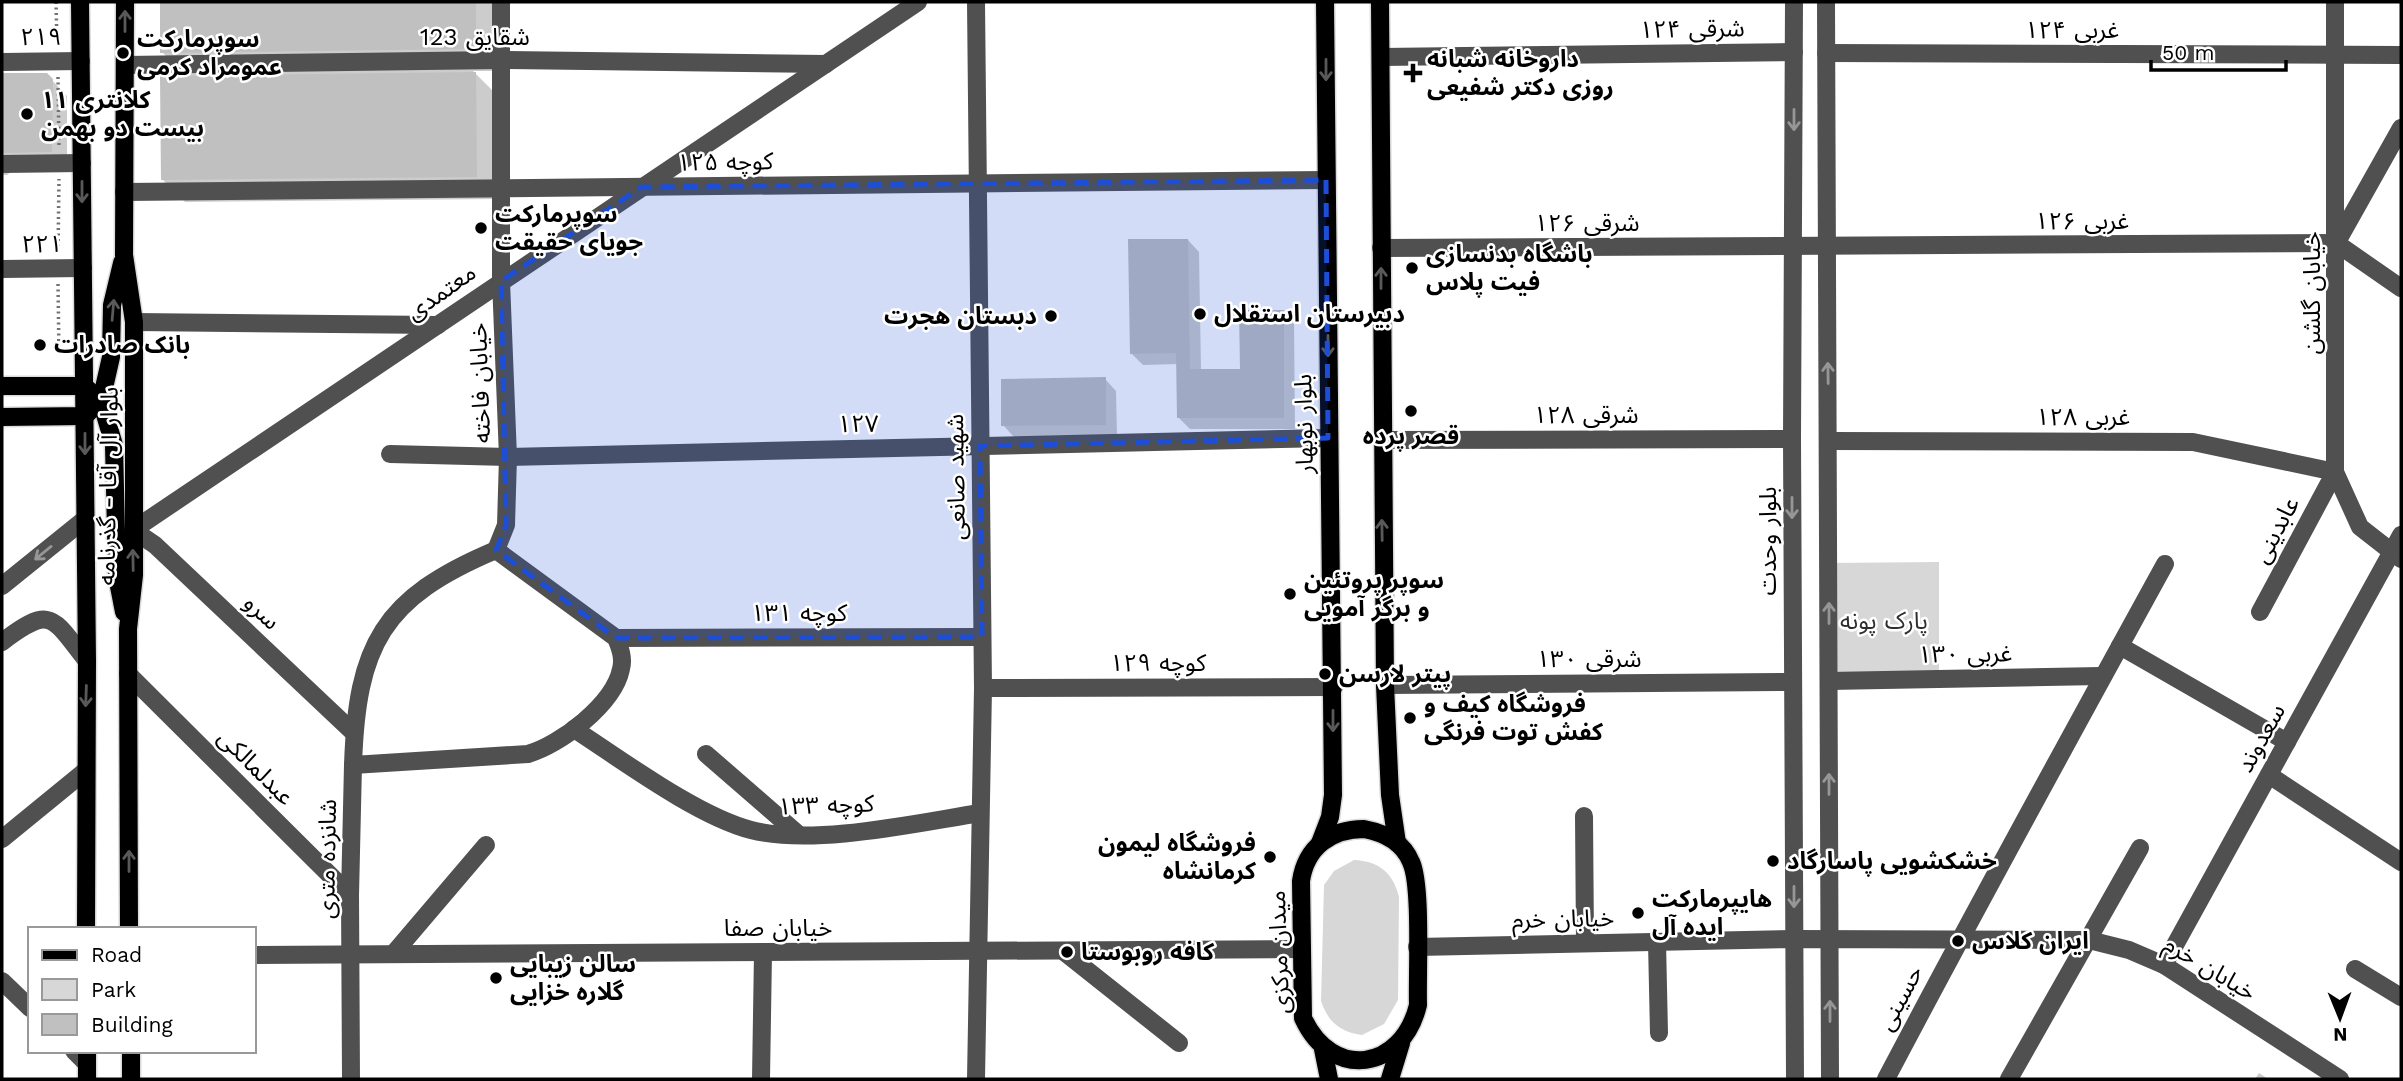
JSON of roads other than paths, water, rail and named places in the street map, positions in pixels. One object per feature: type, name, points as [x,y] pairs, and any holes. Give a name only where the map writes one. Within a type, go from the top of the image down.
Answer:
[{"type":"main road","name":"بلوار آل آقا - گذرنامه","points":[[80,2],[87,662],[84,772],[86,927]]},
{"type":"main road","name":"بلوار آل آقا - گذرنامه","points":[[125,2],[124,255],[134,322],[134,575],[128,629],[129,927]]},
{"type":"main road","name":"بلوار نوبهار","points":[[1320,843],[1330,817],[1333,795],[1334,687],[1328,438],[1325,2]]},
{"type":"main road","points":[[1380,2],[1381,440],[1385,685],[1390,795],[1397,843]]},
{"type":"main road","points":[[124,255],[113,305],[111,357],[101,401],[114,445],[117,576],[128,629]]},
{"type":"main road","points":[[2,386],[84,386],[101,401]]},
{"type":"main road","points":[[37,416],[45,410],[48,402],[46,393],[39,386]]},
{"type":"main road","points":[[2,417],[85,416],[101,401]]},
{"type":"main road","points":[[1320,843],[1340,831],[1364,829],[1387,836],[1405,852],[1415,874],[1418,1005],[1413,1026],[1401,1043],[1390,1079]]},
{"type":"main road","name":"میدان مرکزی","points":[[1320,843],[1302,870],[1301,949],[1303,1018],[1310,1035],[1323,1049]]},
{"type":"main road","points":[[1323,1049],[1342,1058],[1363,1061],[1384,1055],[1401,1043]]},
{"type":"main road","points":[[1323,1049],[1329,1079]]},
{"type":"main road","points":[[131,1053],[131,1079]]},
{"type":"street","name":"خیابان فاخته","points":[[496,550],[506,525],[508,457],[501,281],[500,2]]},
{"type":"street","name":"معتمدی","points":[[133,530],[918,2]]},
{"type":"street","name":"شهید صانعی","points":[[976,2],[983,688],[976,1079]]},
{"type":"street","name":"بلوار وحدت","points":[[1794,2],[1792,439],[1795,1079]]},
{"type":"street","points":[[1825,2],[1830,1079]]},
{"type":"street","name":"خیابان گلشن","points":[[2335,2],[2335,472],[2360,527],[2396,556]]},
{"type":"street","name":"۱۲۴ شرقی","points":[[1381,57],[1794,52]]},
{"type":"street","name":"۱۲۴ غربی","points":[[1826,53],[2335,57],[2401,55]]},
{"type":"street","name":"123 شقایق","points":[[125,65],[501,60],[826,64]]},
{"type":"street","name":"۲۱۹","points":[[2,62],[81,61]]},
{"type":"street","points":[[2401,128],[2336,243],[2401,288]]},
{"type":"street","points":[[2,164],[82,163]]},
{"type":"street","name":"کوچه ۱۲۵","points":[[124,192],[1326,180]]},
{"type":"street","name":"۱۲۶ غربی","points":[[1794,247],[2336,243]]},
{"type":"street","name":"۱۲۶ شرقی","points":[[1381,248],[1794,247]]},
{"type":"street","name":"۲۲۱","points":[[2,269],[83,268]]},
{"type":"street","points":[[134,322],[438,325]]},
{"type":"street","name":"۱۲۷","points":[[390,454],[508,457],[1328,438]]},
{"type":"street","name":"۱۲۸ شرقی","points":[[1381,440],[1792,439]]},
{"type":"street","name":"۱۲۸ غربی","points":[[1828,441],[2193,442],[2335,472]]},
{"type":"street","name":"عابدینی","points":[[2260,612],[2335,472]]},
{"type":"street","points":[[2,586],[85,519]]},
{"type":"street","name":"سرو","points":[[133,530],[155,545],[354,733]]},
{"type":"street","name":"سعدوند","points":[[2164,965],[2287,742],[2396,556],[2401,535]]},
{"type":"street","points":[[353,765],[528,754],[548,748],[574,729],[617,682],[622,667],[616,638],[496,550]]},
{"type":"street","name":"شانزده متری","points":[[351,1079],[350,895],[353,765],[361,677],[373,645],[394,613],[466,562],[496,550]]},
{"type":"street","name":"حسینی","points":[[1886,1079],[2101,676],[2165,564]]},
{"type":"street","points":[[2,642],[30,622],[46,618],[57,623],[87,662]]},
{"type":"street","name":"کوچه ۱۳۱","points":[[616,638],[982,637]]},
{"type":"street","points":[[2120,646],[2287,742]]},
{"type":"street","name":"عبدلمالکی","points":[[128,674],[350,895]]},
{"type":"street","name":"۱۳۰ غربی","points":[[1829,681],[2101,676]]},
{"type":"street","name":"۱۳۰ شرقی","points":[[1385,685],[1793,682]]},
{"type":"street","name":"کوچه ۱۲۹","points":[[983,688],[1334,687]]},
{"type":"street","name":"کوچه ۱۳۳","points":[[574,729],[676,794],[723,819],[751,830],[798,834],[891,827],[980,814]]},
{"type":"street","points":[[706,754],[798,834]]},
{"type":"street","points":[[2,839],[84,772]]},
{"type":"street","points":[[2269,775],[2401,862]]},
{"type":"street","points":[[1584,816],[1585,942]]},
{"type":"street","points":[[394,953],[486,845]]},
{"type":"street","points":[[2009,1079],[2140,848]]},
{"type":"street","name":"خیابان خرم","points":[[1417,947],[1795,939],[2089,940],[2129,950],[2164,965],[2340,1079]]},
{"type":"street","points":[[1657,943],[1659,1033]]},
{"type":"street","name":"خیابان صفا","points":[[256,955],[1301,949]]},
{"type":"street","points":[[1063,951],[1179,1043]]},
{"type":"street","points":[[761,1079],[763,953]]},
{"type":"street","points":[[2355,969],[2401,997]]},
{"type":"street","points":[[2,981],[28,1006]]},
{"type":"place","name":"سوپرمارکت عمومراد کرمی","points":[[123,53]]},
{"type":"place","name":"داروخانه شبانه روزی دکتر شفیعی","points":[[1413,73]]},
{"type":"place","name":"کلانتری ۱۱ بیست دو بهمن","points":[[27,114]]},
{"type":"place","name":"سوپرمارکت جویای حقیقت","points":[[481,228]]},
{"type":"place","name":"باشگاه بدنسازی فیت پلاس","points":[[1412,268]]},
{"type":"place","name":"دبیرستان استقلال","points":[[1200,314]]},
{"type":"place","name":"دبستان هجرت","points":[[1051,316]]},
{"type":"place","name":"بانک صادرات","points":[[40,345]]},
{"type":"place","name":"قصر پرده","points":[[1411,411]]},
{"type":"place","name":"سوپر پروتئین و برگر آمویی","points":[[1290,594]]},
{"type":"place","name":"پیتر لارسن","points":[[1325,674]]},
{"type":"place","name":"فروشگاه کیف و کفش توت فرنگی","points":[[1410,718]]},
{"type":"place","name":"فروشگاه لیمون کرمانشاه","points":[[1270,857]]},
{"type":"place","name":"خشکشویی پاسارگاد","points":[[1773,861]]},
{"type":"place","name":"هایپرمارکت ایده آل","points":[[1638,913]]},
{"type":"place","name":"ایران کلاس","points":[[1958,941]]},
{"type":"place","name":"کافه روبوستا","points":[[1067,952]]},
{"type":"place","name":"سالن زیبایی گلاره خزایی","points":[[496,978]]},
{"type":"park label","name":"پارک پونه","points":[[1884,621]]}]
